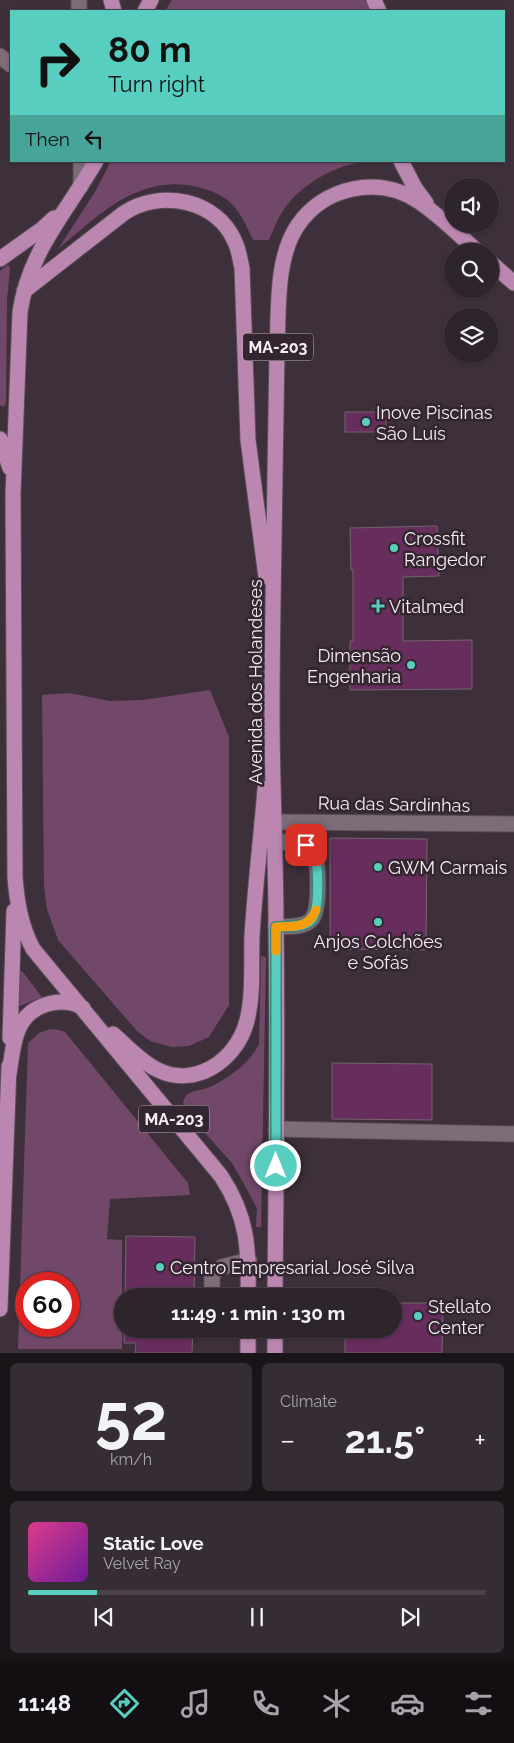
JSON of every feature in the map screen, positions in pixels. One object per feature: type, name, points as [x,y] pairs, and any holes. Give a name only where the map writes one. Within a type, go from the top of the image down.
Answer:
[{"type":"main road","name":"MA-203","points":[[95,162],[41,247],[24,292],[19,325],[13,494],[15,877],[19,910],[27,938],[33,949],[221,1176],[231,1191],[248,1242],[248,1288]]},
{"type":"main road","points":[[402,162],[415,188],[432,212],[469,243]]},
{"type":"main road","name":"Avenida dos Holandeses","points":[[275,1288],[276,927],[272,714],[279,296],[284,259],[290,239],[299,223],[315,206],[329,197],[350,189],[372,188],[394,191],[411,197],[432,212]]},
{"type":"main road","points":[[0,259],[42,229],[72,199]]},
{"type":"main road","points":[[24,292],[124,213],[142,203],[170,200],[192,204],[214,215],[227,228],[236,242],[242,268],[248,440],[273,625]]},
{"type":"main road","points":[[499,270],[514,283]]},
{"type":"main road","points":[[0,439],[9,465],[13,494]]},
{"type":"main road","points":[[9,1074],[16,1033],[25,1018],[32,1011],[48,1004],[63,1002],[80,1006],[152,1067],[175,1075],[192,1075],[210,1070],[224,1059],[235,1046],[246,1023],[249,1006],[252,936],[272,714]]},
{"type":"main road","points":[[0,1309],[15,877]]},
{"type":"main road","points":[[248,1338],[248,1353]]},
{"type":"main road","points":[[275,1338],[275,1353]]},
{"type":"street","points":[[0,56],[10,65]]},
{"type":"street","points":[[81,162],[81,186]]},
{"type":"street","name":"Rua das Sardinhas","points":[[274,822],[514,824]]},
{"type":"street","points":[[275,841],[306,845],[314,850],[317,862],[316,911],[310,921],[302,925],[276,927]]},
{"type":"street","points":[[276,1129],[514,1134]]},
{"type":"street","points":[[212,1288],[212,1278],[215,1272],[222,1267],[248,1260]]},
{"type":"shaded area","points":[[172,0],[365,0],[371,10],[166,10]]},
{"type":"shaded area","points":[[110,162],[359,162],[336,169],[304,188],[284,209],[269,240],[253,240],[233,205],[219,195],[198,187],[177,184],[157,186],[139,191],[122,200],[105,210],[58,249],[95,192]]},
{"type":"shaded area","points":[[8,265],[10,268],[7,300],[6,402],[4,407],[0,405],[0,271]]},
{"type":"shaded area","points":[[210,690],[229,737],[229,1005],[209,1037],[189,1046],[172,1047],[150,1041],[137,1031],[58,940],[47,909],[44,887],[42,695],[69,693],[110,701],[143,700]]},
{"type":"shaded area","points":[[261,956],[266,957],[261,1227],[256,1227],[257,1208],[232,1163],[188,1114],[183,1104],[188,1094],[210,1087],[245,1064],[259,1044]]},
{"type":"shaded area","points":[[18,971],[22,971],[42,997],[15,1008]]},
{"type":"shaded area","points":[[50,1029],[65,1032],[188,1183],[190,1195],[110,1199],[107,1239],[122,1240],[122,1288],[114,1288],[114,1338],[122,1338],[122,1349],[18,1349],[18,1337],[80,1337],[80,1272],[21,1272],[28,1043],[39,1033]]},
{"type":"building","name":"Inove Piscinas São Luís","points":[[345,412],[386,412],[386,432],[345,432]]},
{"type":"building","points":[[437,526],[439,576],[403,577],[403,641],[472,640],[472,689],[350,690],[350,641],[353,641],[353,570],[351,570],[350,528]]},
{"type":"building","points":[[330,838],[427,839],[426,950],[330,949]]},
{"type":"building","points":[[332,1063],[432,1064],[432,1120],[332,1119]]},
{"type":"building","name":"Centro Empresarial José Silva","points":[[126,1236],[195,1237],[194,1288],[125,1288]]},
{"type":"building","name":"Stellato Center","points":[[402,1303],[443,1303],[442,1353],[345,1353],[345,1338],[402,1338]]},
{"type":"building","points":[[124,1338],[193,1338],[192,1353],[135,1353],[136,1343],[124,1343]]},
{"type":"slow traffic","points":[[276,951],[276,927],[302,925],[310,921],[316,910]]},
{"type":"place","name":"Inove Piscinas São Luís","points":[[366,422]]},
{"type":"place","name":"Crossfit Rangedor","points":[[394,548]]},
{"type":"place","name":"Vitalmed","points":[[378,606]]},
{"type":"place","name":"Dimensão Engenharia","points":[[411,665]]},
{"type":"place","name":"GWM Carmais","points":[[378,867]]},
{"type":"place","name":"Anjos Colchões e Sofás","points":[[378,922]]},
{"type":"place","name":"Centro Empresarial José Silva","points":[[160,1267]]},
{"type":"place","name":"Stellato Center","points":[[418,1316]]},
{"type":"route","points":[[276,1166],[276,927],[302,925],[310,921],[316,911],[317,862],[314,850],[306,845]]}]
